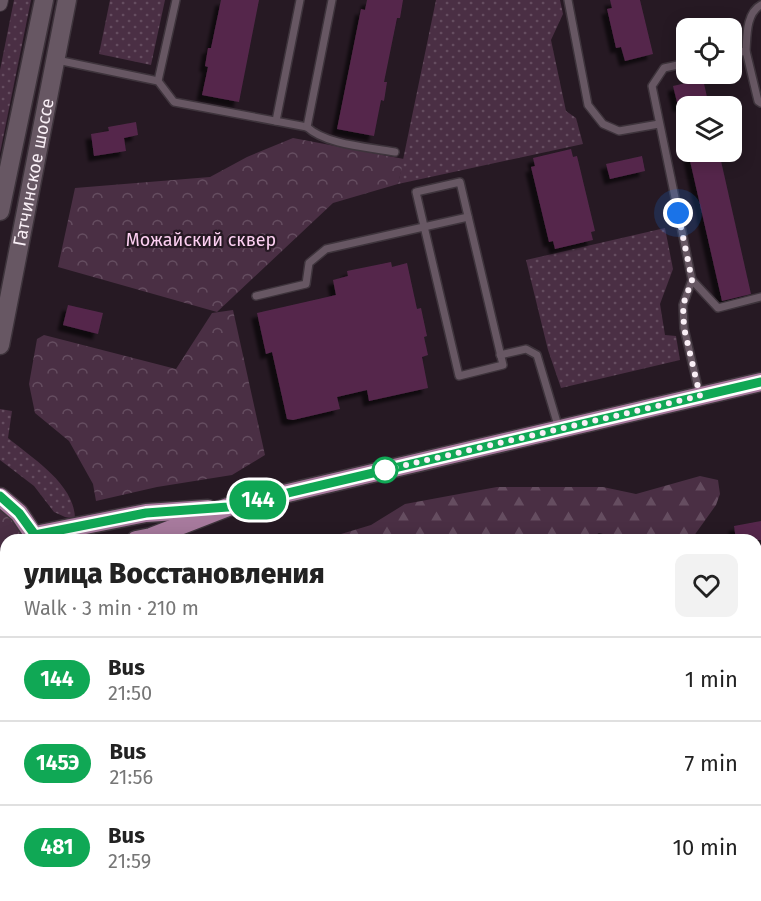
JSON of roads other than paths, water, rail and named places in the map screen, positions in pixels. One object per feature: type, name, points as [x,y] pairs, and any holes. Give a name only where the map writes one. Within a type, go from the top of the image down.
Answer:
[{"type":"main road","name":"Гатчинское шоссе","points":[[0,211],[44,0]]},
{"type":"main road","name":"Гатчинское шоссе","points":[[0,345],[67,0]]},
{"type":"main road","points":[[159,534],[228,507],[761,382]]},
{"type":"main road","points":[[0,496],[19,513],[34,534]]},
{"type":"main road","points":[[50,534],[146,513],[228,507]]},
{"type":"lane","points":[[159,81],[176,0]]},
{"type":"lane","points":[[276,121],[300,0]]},
{"type":"lane","points":[[307,127],[332,0]]},
{"type":"lane","points":[[568,0],[588,105],[603,124],[619,131],[659,124]]},
{"type":"lane","points":[[761,5],[755,8],[749,20],[746,51],[761,103]]},
{"type":"lane","points":[[742,52],[746,51]]},
{"type":"lane","points":[[55,60],[159,81],[174,102],[307,127],[314,133],[332,140],[395,152]]},
{"type":"lane","points":[[676,65],[664,68],[652,86],[692,280],[718,308],[761,297]]},
{"type":"lane","points":[[460,182],[468,217],[503,366],[459,376],[416,192],[460,182]]},
{"type":"lane","points":[[256,296],[306,284],[309,263],[326,249],[468,217]]},
{"type":"lane","points":[[692,280],[683,305],[684,328],[700,396]]},
{"type":"lane","points":[[500,355],[526,349],[537,355],[559,429]]},
{"type":"park label","name":"Можайский сквер","points":[[201,240]]}]
